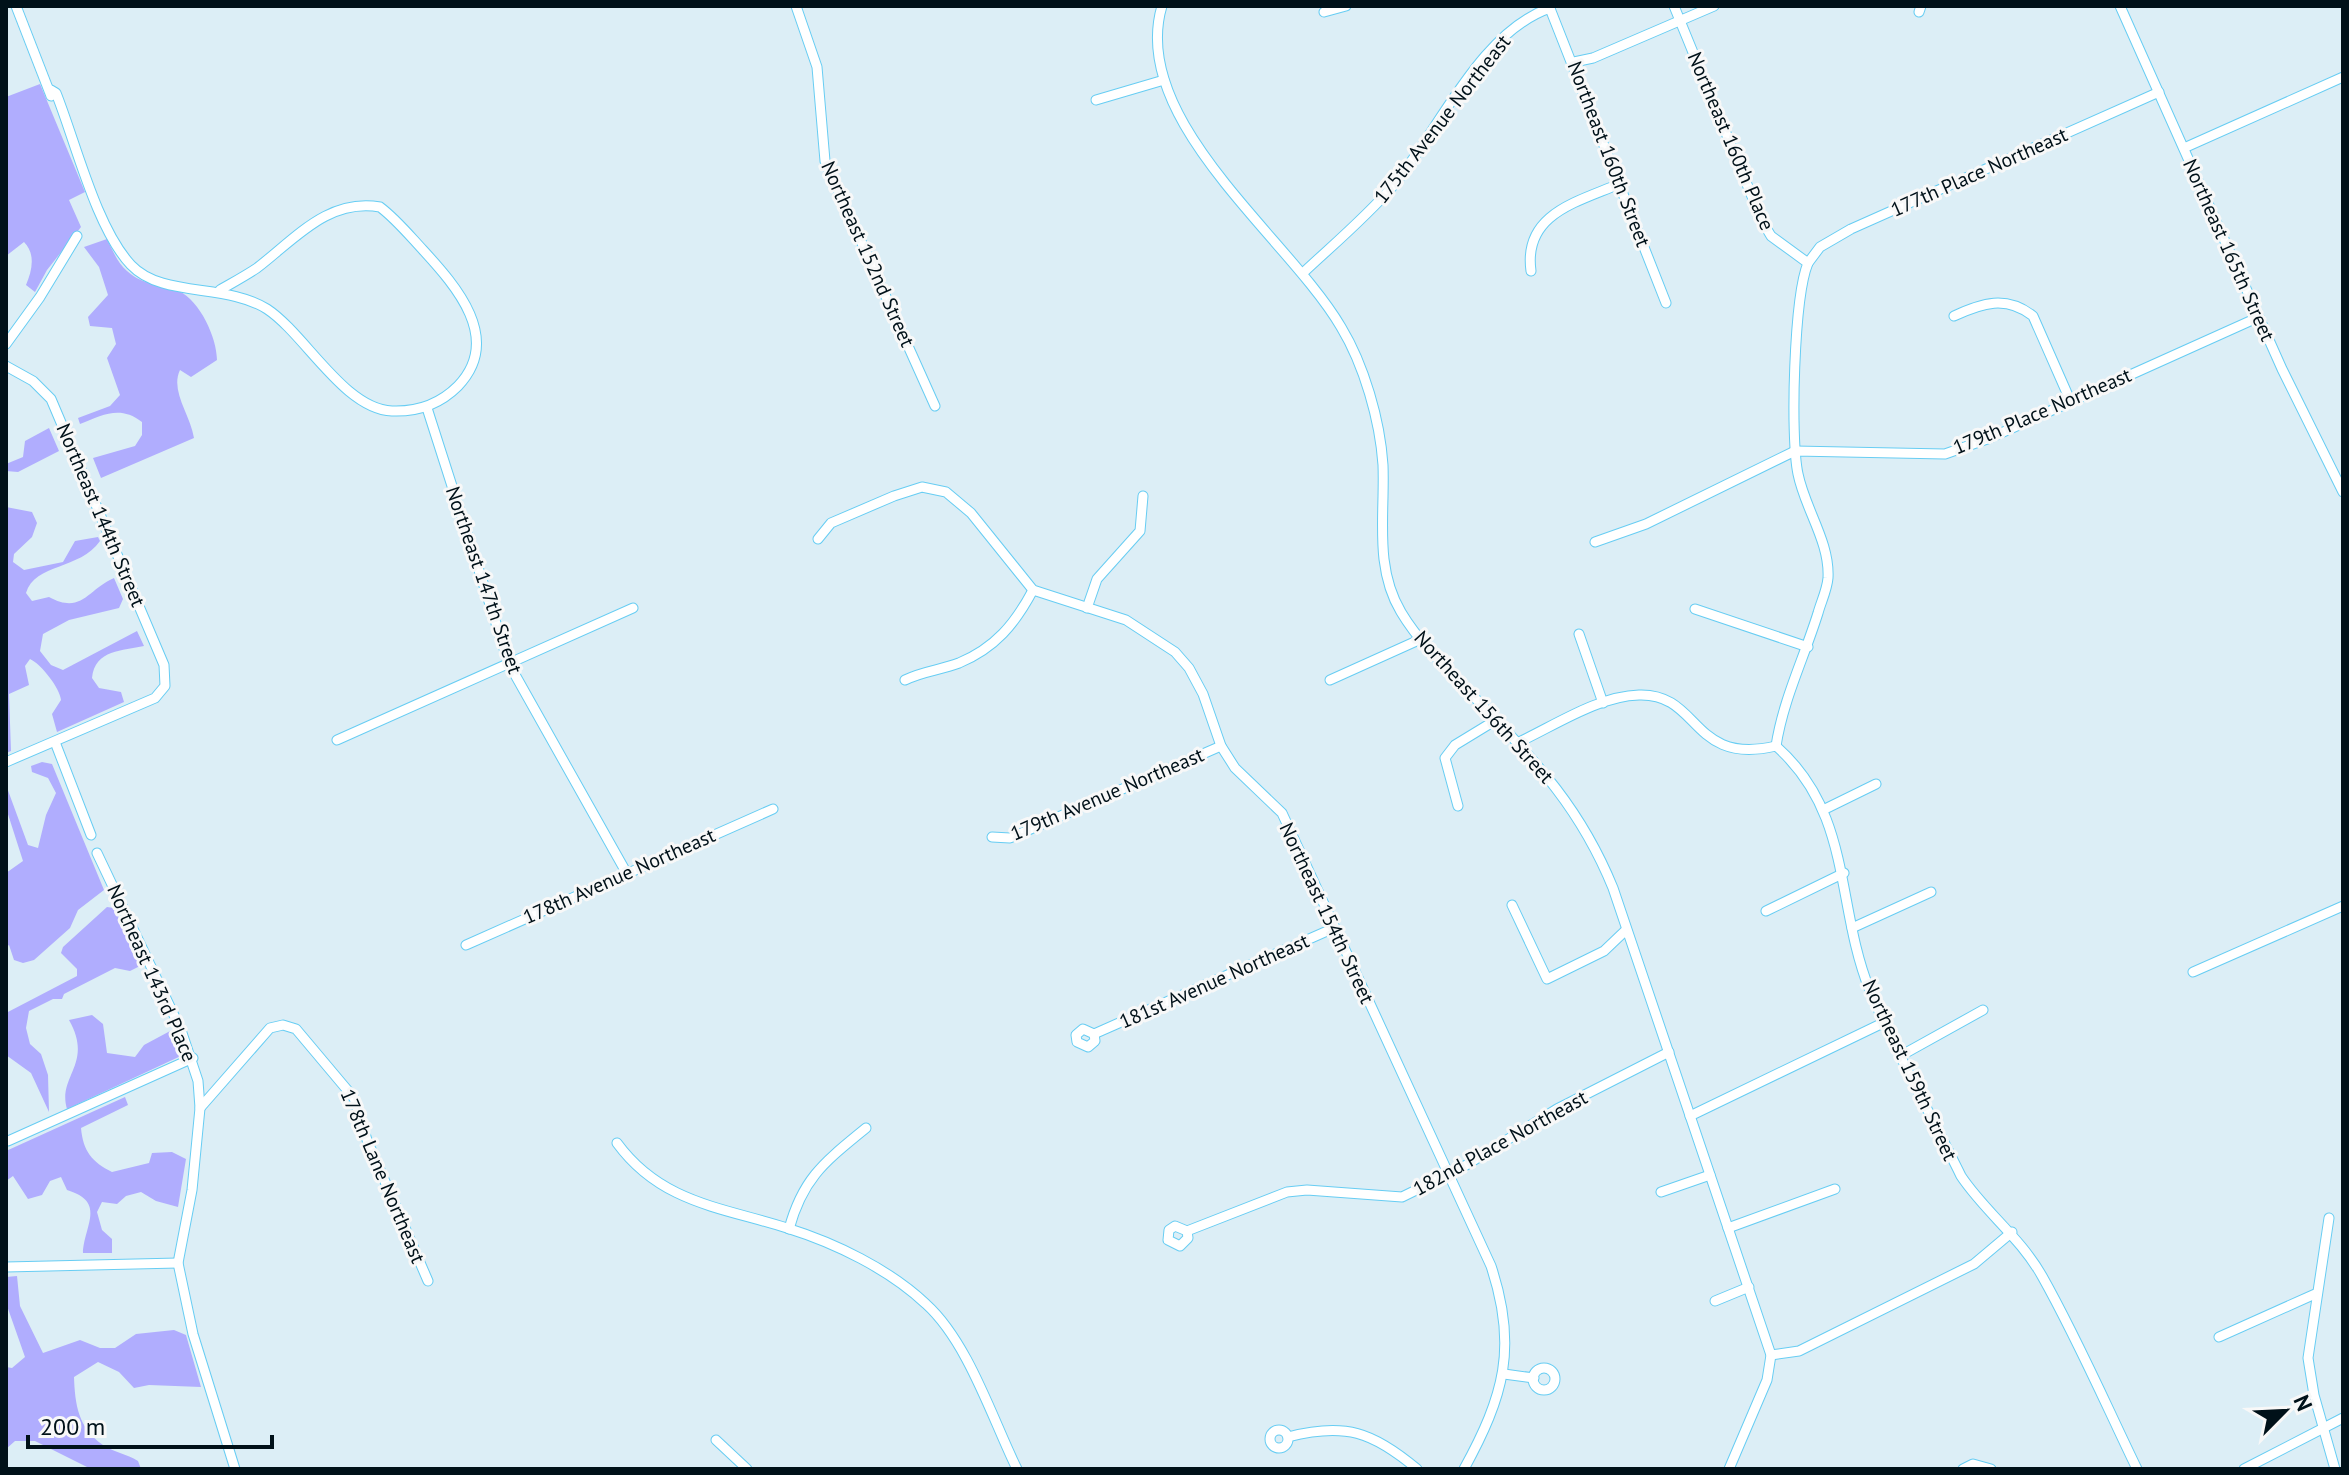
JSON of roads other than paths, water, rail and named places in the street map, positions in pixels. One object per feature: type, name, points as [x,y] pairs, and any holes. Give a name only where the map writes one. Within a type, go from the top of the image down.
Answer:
[{"type":"street","points":[[16,6],[107,225],[131,265],[146,278],[195,290],[220,290],[247,298],[269,310],[361,400],[390,411],[427,408],[449,395],[472,366],[476,325],[461,295],[445,274],[380,207],[353,205],[319,218],[256,268],[220,290]]},
{"type":"street","name":"Northeast 152nd Street","points":[[796,6],[817,67],[825,161],[935,406]]},
{"type":"street","points":[[1096,100],[1164,80],[1158,36],[1162,6]]},
{"type":"street","points":[[1324,12],[1346,6]]},
{"type":"street","name":"Northeast 160th Place","points":[[1674,6],[1762,221],[1771,236],[1808,263]]},
{"type":"street","points":[[1574,62],[1593,58],[1714,6]]},
{"type":"street","name":"Northeast 165th Street","points":[[2120,6],[2259,317],[2343,492]]},
{"type":"street","name":"Northeast 160th Street","points":[[1550,7],[1666,303]]},
{"type":"street","name":"175th Avenue Northeast","points":[[1304,272],[1394,184],[1501,37],[1526,17],[1550,7]]},
{"type":"street","points":[[2184,148],[2343,77]]},
{"type":"street","name":"Northeast 156th Street","points":[[1164,80],[1223,184],[1304,272],[1342,328],[1370,401],[1383,464],[1385,572],[1393,598],[1421,639],[1572,806],[1584,826],[1613,888],[1771,1360]]},
{"type":"street","name":"177th Place Northeast","points":[[1808,263],[1820,247],[1851,229],[2159,92]]},
{"type":"street","points":[[1531,271],[1529,253],[1533,239],[1548,218],[1619,184]]},
{"type":"street","points":[[6,344],[40,297],[77,236]]},
{"type":"street","points":[[1517,743],[1603,703],[1636,695],[1651,696],[1678,708],[1718,744],[1734,750],[1755,751],[1776,746],[1781,714],[1808,647],[1828,580],[1826,558],[1801,486],[1795,451],[1798,330],[1802,276],[1808,263]]},
{"type":"street","points":[[1954,316],[1977,305],[1998,302],[2023,308],[2033,316],[2070,400]]},
{"type":"street","name":"179th Place Northeast","points":[[1595,542],[1646,524],[1795,451],[1945,454],[1990,438],[2259,317]]},
{"type":"street","name":"Northeast 144th Street","points":[[6,366],[33,381],[51,399],[164,665],[165,686],[155,698],[55,742]]},
{"type":"street","name":"Northeast 147th Street","points":[[427,408],[509,664],[626,872]]},
{"type":"street","points":[[818,539],[831,523],[894,496],[922,487],[946,492],[971,513],[1033,590],[1019,617],[995,644],[957,663],[921,671],[905,680]]},
{"type":"street","points":[[1087,608],[1097,579],[1140,531],[1143,496]]},
{"type":"street","name":"Northeast 154th Street","points":[[1033,590],[1126,620],[1175,652],[1189,668],[1203,694],[1221,746],[1235,768],[1282,813],[1502,1299],[1507,1326],[1504,1374],[1490,1417],[1464,1469]]},
{"type":"street","points":[[337,740],[633,608]]},
{"type":"street","points":[[1695,609],[1808,647]]},
{"type":"street","points":[[1579,634],[1603,703]]},
{"type":"street","points":[[1330,680],[1421,639]]},
{"type":"street","points":[[1458,806],[1445,758],[1455,745],[1496,720]]},
{"type":"street","points":[[6,762],[55,742],[91,835]]},
{"type":"street","name":"179th Avenue Northeast","points":[[992,837],[1010,838],[1221,746]]},
{"type":"street","name":"Northeast 159th Street","points":[[1776,746],[1794,763],[1823,810],[1844,873],[1861,964],[1885,1022],[1961,1176],[1976,1199],[2012,1232],[2042,1275],[2137,1469]]},
{"type":"street","points":[[1823,810],[1876,784]]},
{"type":"street","name":"178th Avenue Northeast","points":[[466,945],[773,809]]},
{"type":"street","name":"Northeast 143rd Place","points":[[97,853],[193,1058],[200,1108],[192,1190],[178,1263],[193,1334],[235,1469]]},
{"type":"street","points":[[1766,911],[1844,873]]},
{"type":"street","points":[[1852,928],[1931,892]]},
{"type":"street","points":[[1512,905],[1547,979],[1604,951],[1626,930]]},
{"type":"street","points":[[2193,972],[2343,906]]},
{"type":"street","name":"181st Avenue Northeast","points":[[1094,1034],[1334,928]]},
{"type":"street","points":[[1902,1055],[1983,1010]]},
{"type":"street","points":[[1690,1116],[1885,1022]]},
{"type":"street","name":"178th Lane Northeast","points":[[200,1108],[270,1028],[277,1025],[296,1029],[354,1098],[367,1140],[428,1281]]},
{"type":"street","name":"182nd Place Northeast","points":[[1187,1231],[1287,1192],[1307,1190],[1392,1199],[1448,1175],[1557,1109],[1669,1052]]},
{"type":"street","points":[[8,1141],[193,1058]]},
{"type":"street","points":[[789,1229],[797,1201],[810,1178],[866,1128]]},
{"type":"street","points":[[617,1143],[629,1160],[668,1192],[789,1229],[873,1267],[926,1303],[957,1343],[1017,1469]]},
{"type":"street","points":[[1661,1192],[1710,1175]]},
{"type":"street","points":[[1728,1228],[1835,1189]]},
{"type":"street","points":[[2329,1218],[2315,1294],[2308,1358],[2314,1395],[2335,1469]]},
{"type":"street","points":[[1729,1469],[1771,1360],[1799,1351],[1974,1264],[2012,1232]]},
{"type":"street","points":[[6,1267],[178,1263]]},
{"type":"street","points":[[1715,1301],[1749,1287]]},
{"type":"street","points":[[2219,1337],[2315,1294]]},
{"type":"street","points":[[1504,1374],[1534,1378]]},
{"type":"street","points":[[2244,1469],[2343,1418]]},
{"type":"street","points":[[1288,1437],[1327,1428],[1350,1430],[1394,1450],[1417,1469]]},
{"type":"street","points":[[716,1440],[747,1469]]},
{"type":"street","points":[[1968,1467],[1991,1469]]}]
